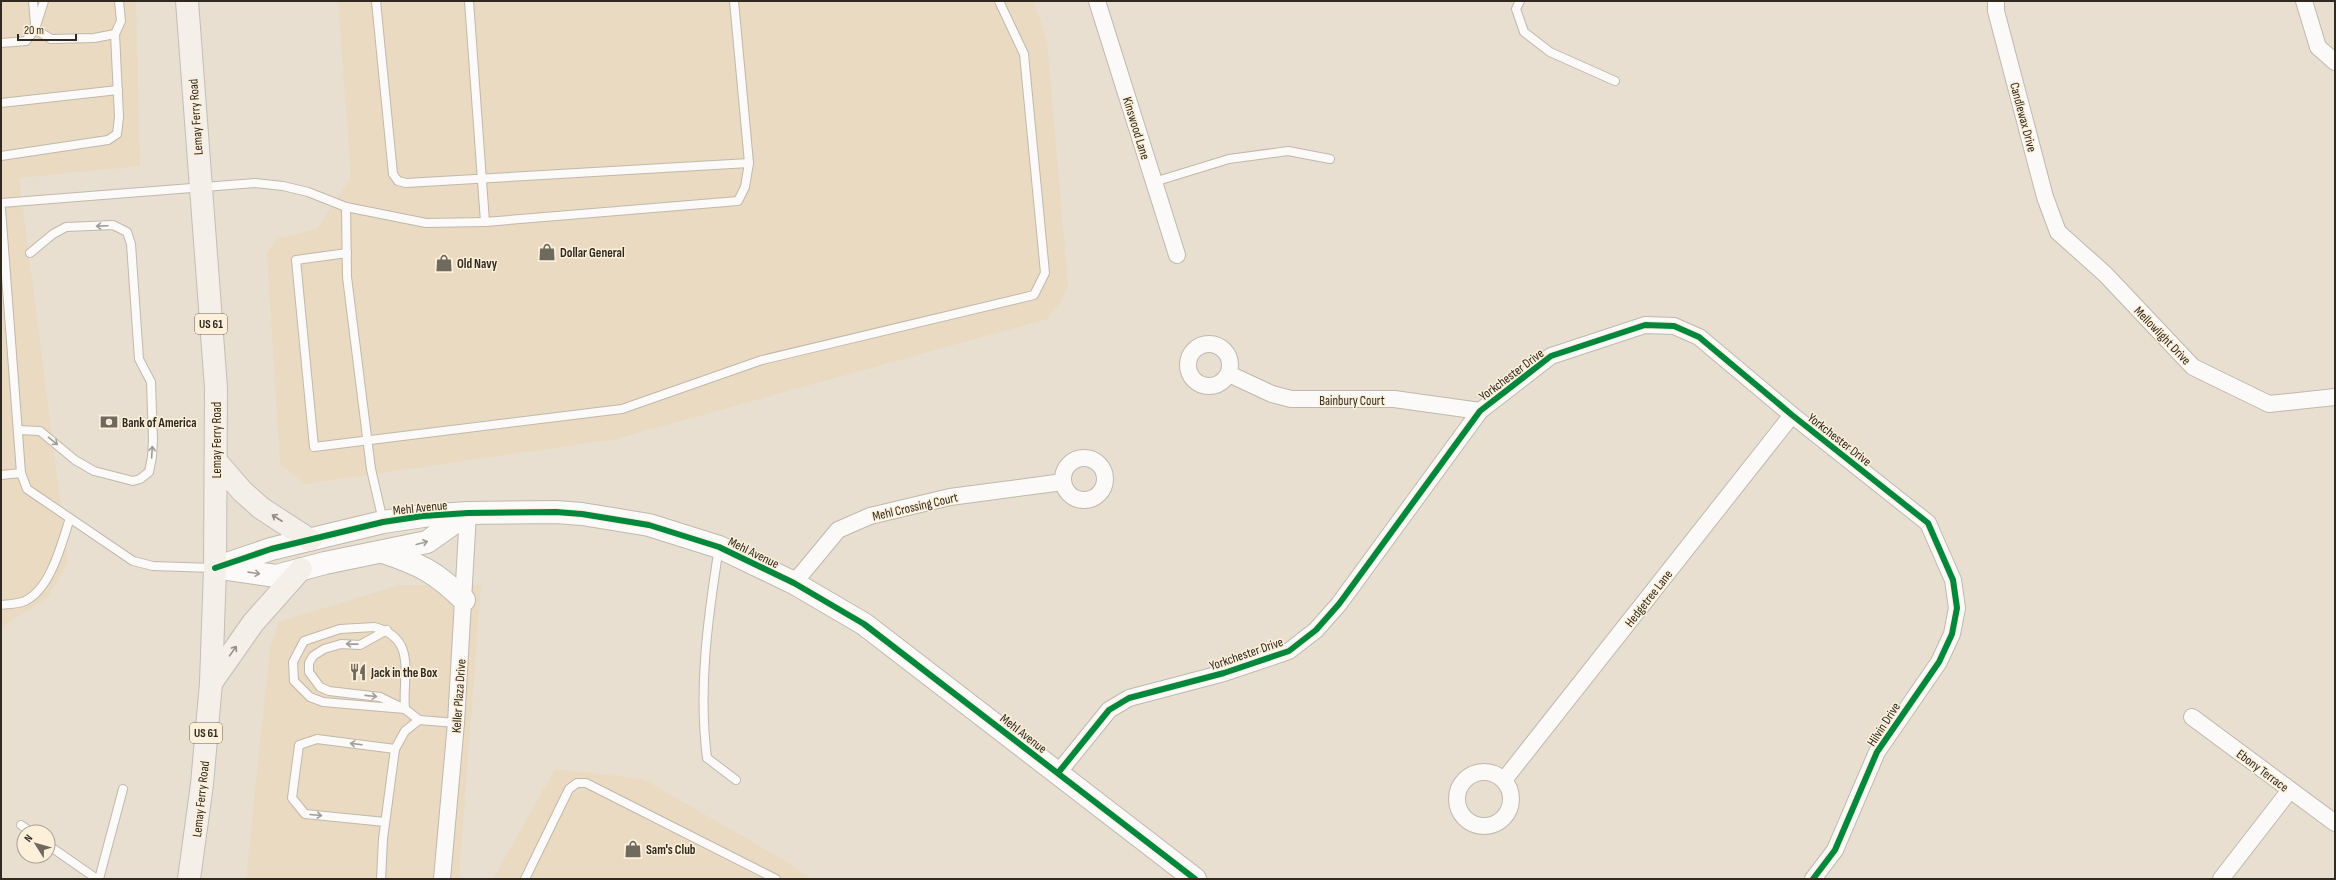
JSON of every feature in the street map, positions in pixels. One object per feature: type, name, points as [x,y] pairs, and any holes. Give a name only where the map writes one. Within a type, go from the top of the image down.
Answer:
[{"type":"main road","name":"Lemay Ferry Road","points":[[186,1],[216,388],[215,568],[211,683],[200,804],[189,879]]},
{"type":"main road","points":[[216,461],[242,491],[261,508],[310,540]]},
{"type":"main road","points":[[211,683],[253,623],[301,569]]},
{"type":"street","name":"Kinswood Lane","points":[[1097,1],[1177,255]]},
{"type":"street","name":"Candlewax Drive","points":[[1996,1],[1996,11],[2045,197],[2058,232]]},
{"type":"street","points":[[2304,1],[2318,47],[2335,62]]},
{"type":"street","name":"Mellowlight Drive","points":[[2058,232],[2105,274],[2194,367],[2269,404],[2335,397]]},
{"type":"street","name":"Yorkchester Drive","points":[[1058,773],[1109,710],[1129,698],[1224,674],[1289,651],[1316,630],[1339,604],[1480,411],[1551,356],[1644,325],[1674,326],[1699,337],[1792,415],[1928,522],[1953,580]]},
{"type":"street","name":"Bainbury Court","points":[[1229,374],[1272,394],[1291,399],[1394,399],[1480,411]]},
{"type":"street","name":"Hedgetree Lane","points":[[1504,780],[1792,415]]},
{"type":"street","name":"Mehl Crossing Court","points":[[794,583],[838,530],[870,516],[950,497],[1063,482]]},
{"type":"street","name":"Mehl Avenue","points":[[215,568],[270,549],[383,522],[423,516],[468,513],[556,512],[582,514],[649,525],[719,547],[794,583],[864,624],[1195,879]]},
{"type":"street","name":"Mehl Avenue","points":[[215,568],[276,576],[301,569],[427,542],[468,513]]},
{"type":"street","name":"Keller Plaza Drive","points":[[442,879],[456,723],[468,513]]},
{"type":"street","points":[[382,551],[418,564],[444,580],[464,600]]},
{"type":"street","name":"Hilvin Drive","points":[[1813,879],[1835,850],[1877,752],[1939,662],[1952,634],[1957,608],[1953,580]]},
{"type":"street","name":"Ebony Terrace","points":[[2192,717],[2335,824]]},
{"type":"street","points":[[2220,879],[2290,790]]},
{"type":"lane","points":[[32,1],[35,29]]},
{"type":"lane","points":[[1,43],[26,41],[35,29],[44,1]]},
{"type":"lane","points":[[1,156],[108,140],[117,134],[119,118],[115,34],[120,21],[119,1]]},
{"type":"lane","points":[[376,1],[393,174],[398,181],[406,183],[482,180],[750,163]]},
{"type":"lane","points":[[469,1],[485,222]]},
{"type":"lane","points":[[1,203],[255,183],[283,186],[308,192],[346,207],[426,223],[485,222],[738,202],[745,187],[750,163],[734,1]]},
{"type":"lane","points":[[347,253],[296,260],[314,447],[622,409],[762,360],[1034,295],[1045,273],[1024,54],[999,1]]},
{"type":"lane","points":[[1520,1],[1516,9],[1524,32],[1550,52],[1615,82]]},
{"type":"lane","points":[[35,29],[51,38],[94,38],[115,34]]},
{"type":"lane","points":[[1,103],[118,90]]},
{"type":"lane","points":[[1154,182],[1229,160],[1288,151],[1330,159]]},
{"type":"lane","points":[[346,207],[347,277],[371,469],[383,522]]},
{"type":"lane","points":[[1,208],[21,473],[27,489],[133,561],[153,566],[215,568]]},
{"type":"lane","points":[[18,430],[40,431],[82,466],[133,481],[140,480],[148,472],[152,457],[153,440],[151,382],[139,359],[130,244],[127,232],[113,225],[66,227],[53,234],[30,253]]},
{"type":"lane","points":[[1,475],[21,473]]},
{"type":"lane","points":[[1,605],[25,601],[39,588],[56,562],[70,518]]},
{"type":"lane","points":[[719,547],[706,629],[704,733],[707,758],[736,780]]},
{"type":"lane","points":[[374,627],[387,630],[403,648],[407,663],[403,689],[405,708],[323,702],[310,697],[294,681],[293,662],[304,641],[340,629],[374,627]]},
{"type":"lane","points":[[387,630],[360,644],[341,644],[324,649],[313,656],[309,663],[309,672],[320,687],[329,691],[380,697],[405,708],[419,720],[456,723]]},
{"type":"lane","points":[[380,879],[385,822],[395,749],[405,731],[419,720]]},
{"type":"lane","points":[[385,822],[305,814],[292,798],[299,745],[317,739],[395,749]]},
{"type":"lane","points":[[525,879],[569,789],[577,783],[586,783],[776,879]]},
{"type":"lane","points":[[56,850],[98,879],[123,789]]},
{"type":"shaded area","points":[[1,1],[136,1],[140,166],[19,178],[68,562],[47,598],[1,627]]},
{"type":"shaded area","points":[[338,1],[1034,1],[1047,41],[1068,284],[1062,300],[1047,319],[616,439],[305,484],[280,464],[267,253],[277,239],[317,229],[351,177]]},
{"type":"shaded area","points":[[399,585],[481,585],[459,876],[464,879],[246,879],[270,647],[279,622]]},
{"type":"shaded area","points":[[555,769],[643,779],[785,861],[811,879],[493,879]]},
{"type":"cycle path","points":[[1058,773],[1109,710],[1129,698],[1224,673],[1289,651],[1316,630],[1339,604],[1480,411],[1551,356],[1645,325],[1674,326],[1699,337],[1792,415],[1928,523],[1953,580],[1957,608],[1952,634],[1939,662],[1877,752],[1835,850],[1813,879]]},
{"type":"cycle path","points":[[215,568],[271,549],[383,522],[423,516],[468,513],[556,512],[582,514],[649,525],[719,547],[794,583],[864,624],[1195,879]]},
{"type":"place","name":"Dollar General","points":[[547,252]]},
{"type":"place","name":"Old Navy","points":[[444,263]]},
{"type":"place","name":"Bank of America","points":[[109,422]]},
{"type":"place","name":"Jack in the Box","points":[[358,672]]},
{"type":"place","name":"Sam's Club","points":[[633,849]]}]
